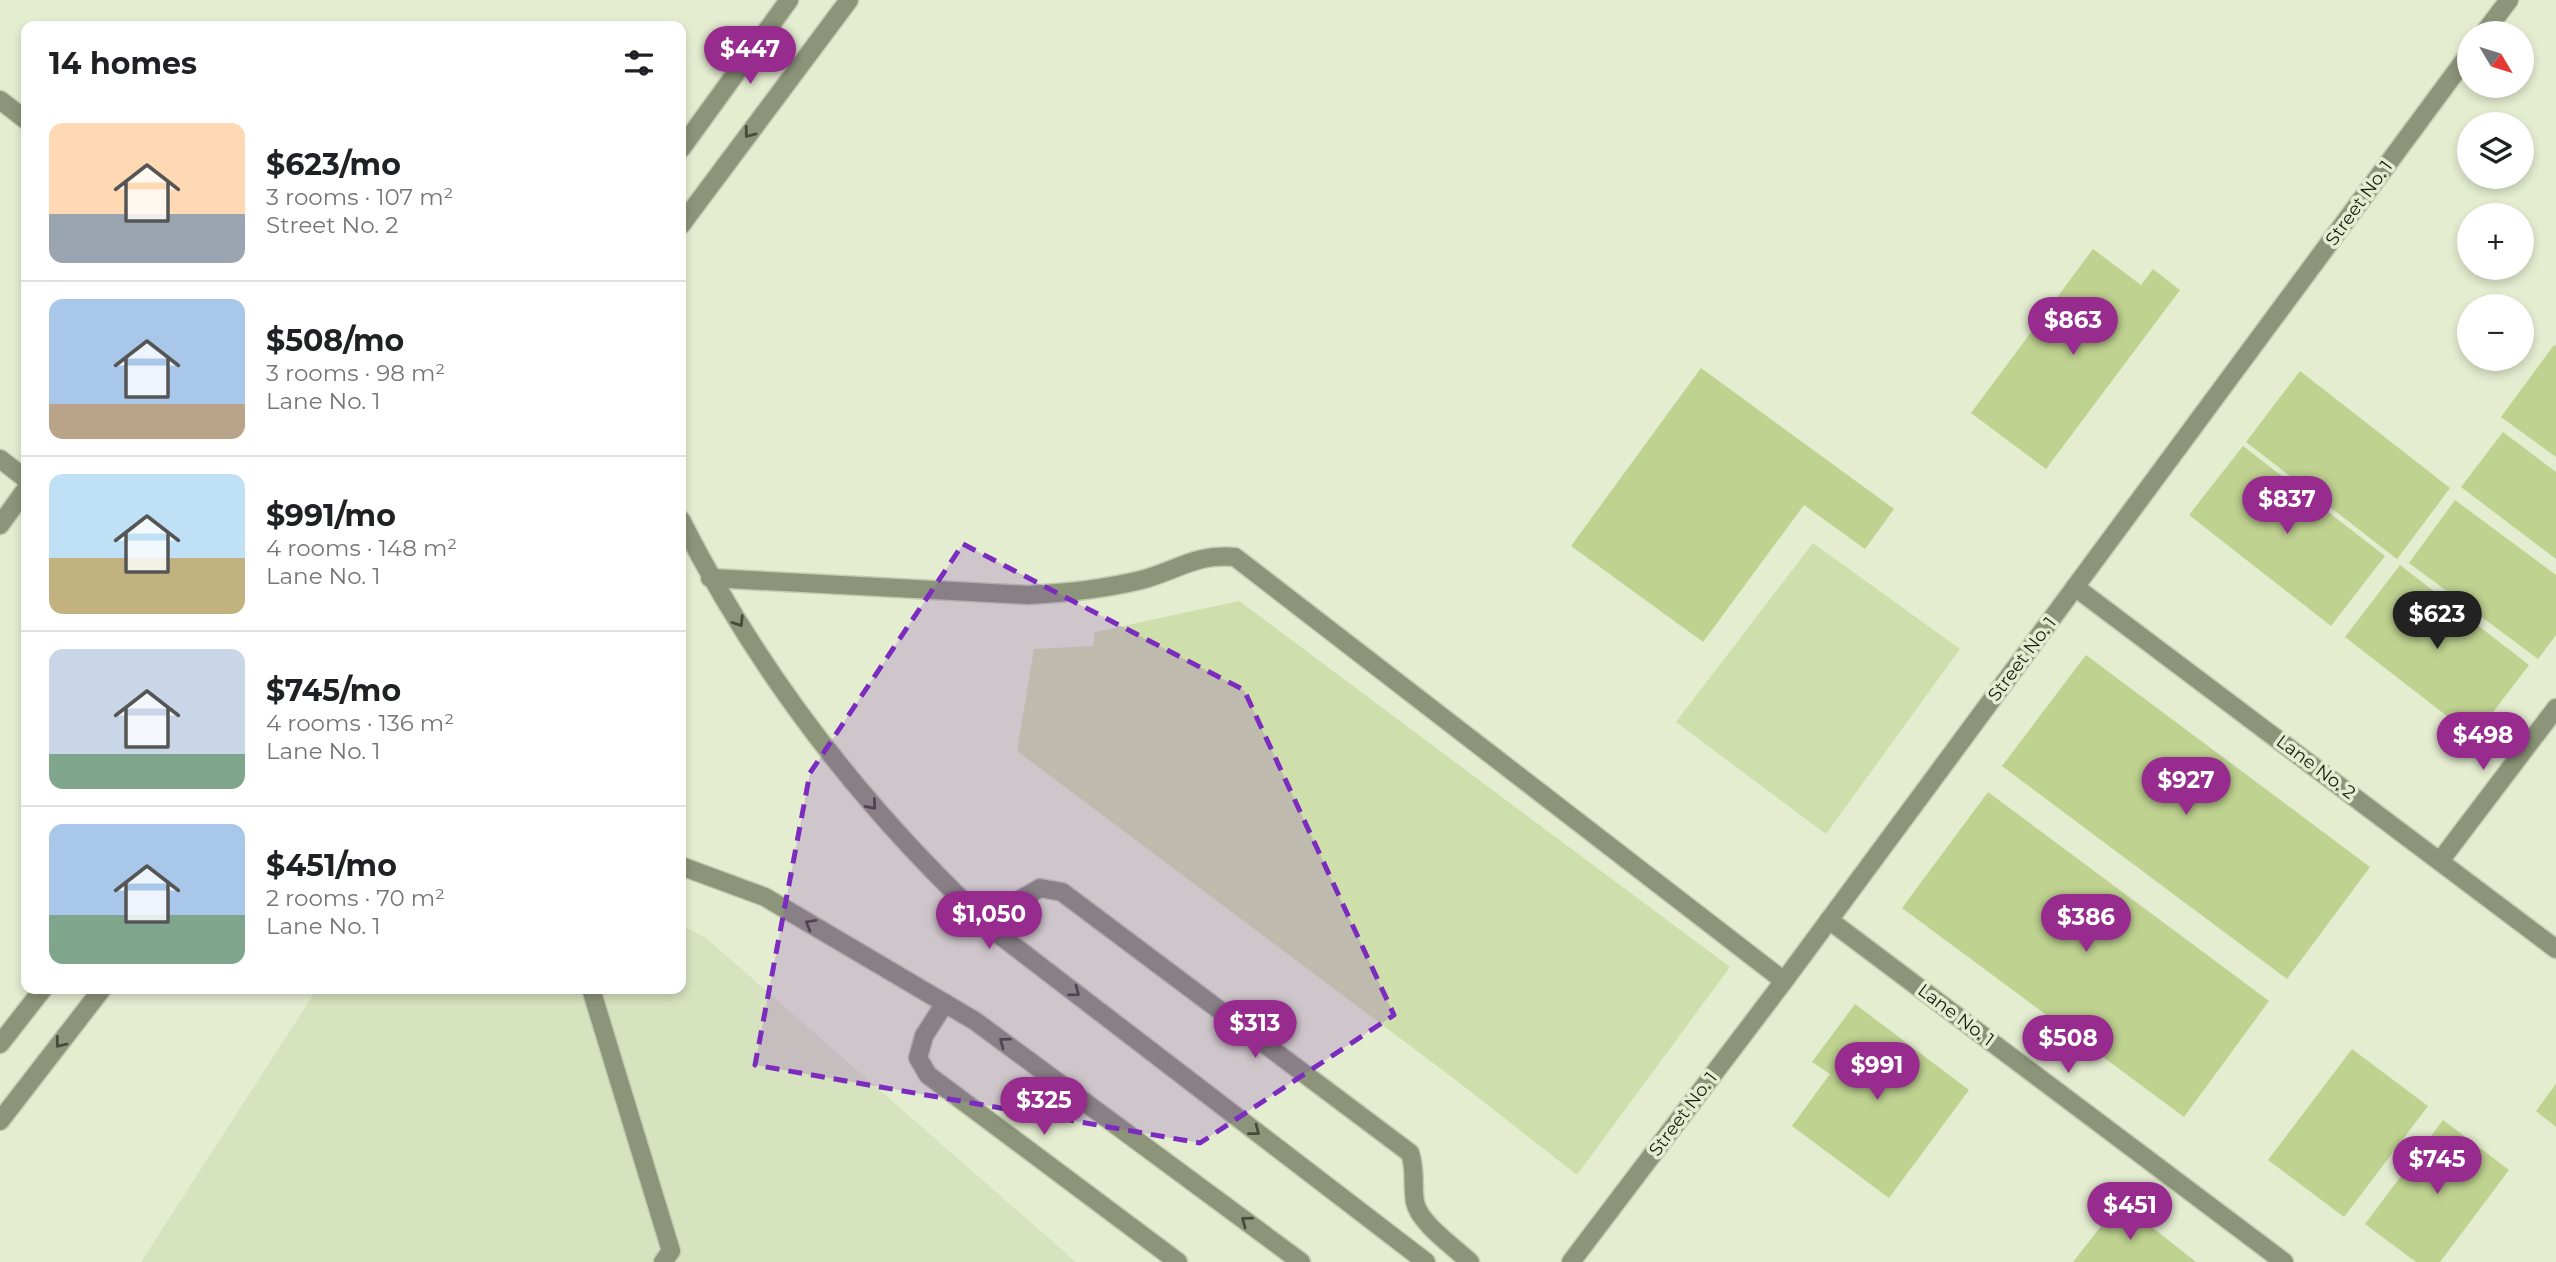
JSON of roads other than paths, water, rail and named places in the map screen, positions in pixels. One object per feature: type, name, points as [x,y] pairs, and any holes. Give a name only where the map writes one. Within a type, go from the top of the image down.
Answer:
[{"type":"street","points":[[686,142],[789,0]]},
{"type":"street","points":[[686,218],[849,0]]},
{"type":"street","points":[[2493,21],[2509,0]]},
{"type":"street","name":"Street No. 1","points":[[1570,1262],[1784,981],[2457,70]]},
{"type":"street","points":[[0,100],[21,116]]},
{"type":"street","points":[[0,459],[21,475]]},
{"type":"street","points":[[0,524],[21,496]]},
{"type":"street","points":[[686,530],[710,578],[829,754],[907,845],[950,890],[997,933],[1426,1262]]},
{"type":"street","points":[[710,578],[1028,596],[1112,587],[1145,579],[1214,555],[1235,557],[1784,981]]},
{"type":"street","name":"Lane No. 2","points":[[2075,587],[2556,949]]},
{"type":"street","points":[[2440,861],[2556,708]]},
{"type":"street","points":[[686,868],[765,897],[987,1029],[1301,1262]]},
{"type":"street","points":[[997,933],[1021,899],[1040,888],[1062,892],[1410,1153],[1414,1165],[1415,1201],[1419,1214],[1470,1262]]},
{"type":"street","name":"Lane No. 1","points":[[1829,920],[2284,1262]]},
{"type":"street","points":[[0,1044],[39,994]]},
{"type":"street","points":[[0,1121],[98,994]]},
{"type":"street","points":[[593,994],[671,1251],[663,1262]]},
{"type":"street","points":[[945,1003],[924,1036],[918,1058],[928,1075],[1178,1262]]}]
